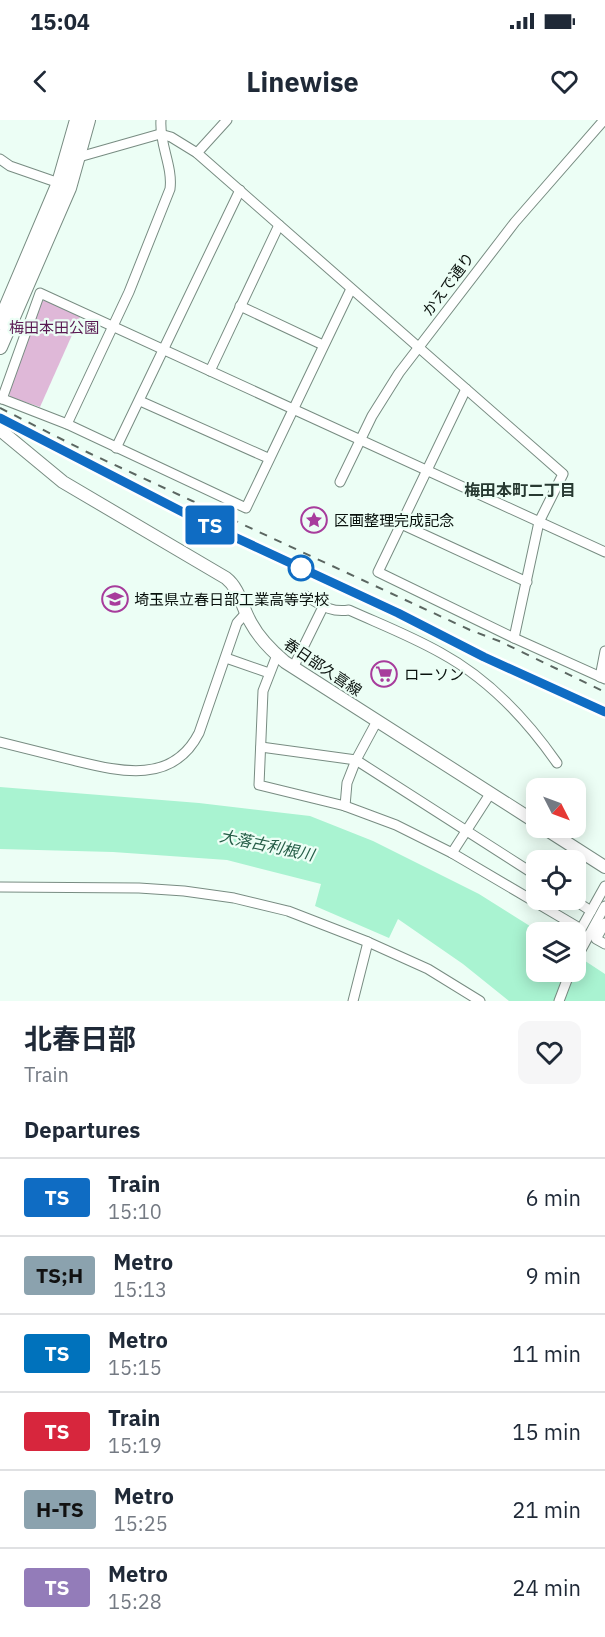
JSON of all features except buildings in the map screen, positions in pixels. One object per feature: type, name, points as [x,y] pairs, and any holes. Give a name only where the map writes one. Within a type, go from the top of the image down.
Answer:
[{"type":"highway","points":[[0,322],[59,183],[77,120]]},
{"type":"highway","points":[[0,347],[57,220],[79,157],[88,120]]},
{"type":"main road","name":"春日部久喜線","points":[[0,430],[63,482],[226,578],[236,589],[256,631],[277,656],[526,817]]},
{"type":"main road","points":[[560,838],[605,867]]},
{"type":"street","points":[[67,424],[114,327],[170,189],[171,180],[160,134],[161,120]]},
{"type":"street","points":[[197,153],[227,120]]},
{"type":"street","name":"かえで通り","points":[[340,482],[384,394],[515,222],[604,120]]},
{"type":"street","points":[[79,157],[160,134],[171,137],[197,153],[563,474],[539,522],[514,638]]},
{"type":"street","points":[[0,159],[10,166],[59,183]]},
{"type":"street","points":[[116,448],[240,190]]},
{"type":"street","points":[[210,371],[279,225]]},
{"type":"street","points":[[351,289],[323,345],[292,409],[268,458],[246,508],[67,424],[1,399],[40,293],[210,371],[292,409],[359,440],[427,472],[605,552]]},
{"type":"street","points":[[240,306],[323,345]]},
{"type":"street","points":[[466,389],[378,572],[603,678],[605,651]]},
{"type":"street","points":[[140,401],[268,458]]},
{"type":"street","points":[[401,524],[527,582]]},
{"type":"street","points":[[306,596],[323,607],[337,612],[349,610],[417,641],[463,666],[495,691],[547,747],[557,763]]},
{"type":"street","points":[[294,668],[323,607]]},
{"type":"street","points":[[0,742],[121,771],[147,771],[176,761],[194,744],[237,623],[246,614]]},
{"type":"street","points":[[277,656],[268,673],[263,691],[259,785],[345,806],[396,825],[452,854],[581,929],[605,886]]},
{"type":"street","points":[[226,658],[268,673]]},
{"type":"street","points":[[345,806],[347,783],[377,720]]},
{"type":"street","points":[[261,747],[356,760],[526,869]]},
{"type":"street","points":[[452,854],[490,794]]},
{"type":"street","points":[[0,887],[184,891],[234,898],[288,912],[368,942],[428,969],[478,1001]]},
{"type":"street","points":[[586,941],[605,906]]},
{"type":"street","points":[[586,908],[591,911]]},
{"type":"street","points":[[605,923],[596,939],[605,944]]},
{"type":"street","points":[[353,1001],[368,942]]},
{"type":"street","points":[[559,1001],[566,982]]},
{"type":"green space","name":"梅田本田公園","points":[[46,299],[80,317],[40,407],[10,397],[9,393],[42,301]]},
{"type":"water","name":"大落古利根川","points":[[0,787],[199,803],[310,816],[373,841],[479,894],[526,924],[526,982],[586,982],[586,962],[605,974],[605,1001],[509,1001],[463,964],[398,919],[389,938],[315,906],[321,884],[227,860],[113,852],[0,849]]},
{"type":"railway","points":[[0,408],[89,453],[605,692]]},
{"type":"railway","points":[[0,418],[202,522],[398,613],[484,657],[605,712]]},
{"type":"train","name":"TS","points":[[0,418],[202,522],[342,586],[484,657],[605,712]]},
{"type":"place","name":"区画整理完成記念","points":[[314,520]]},
{"type":"place","name":"埼玉県立春日部工業高等学校","points":[[115,599]]},
{"type":"place","name":"ローソン","points":[[384,674]]},
{"type":"district","name":"梅田本町二丁目","points":[[520,490]]}]
